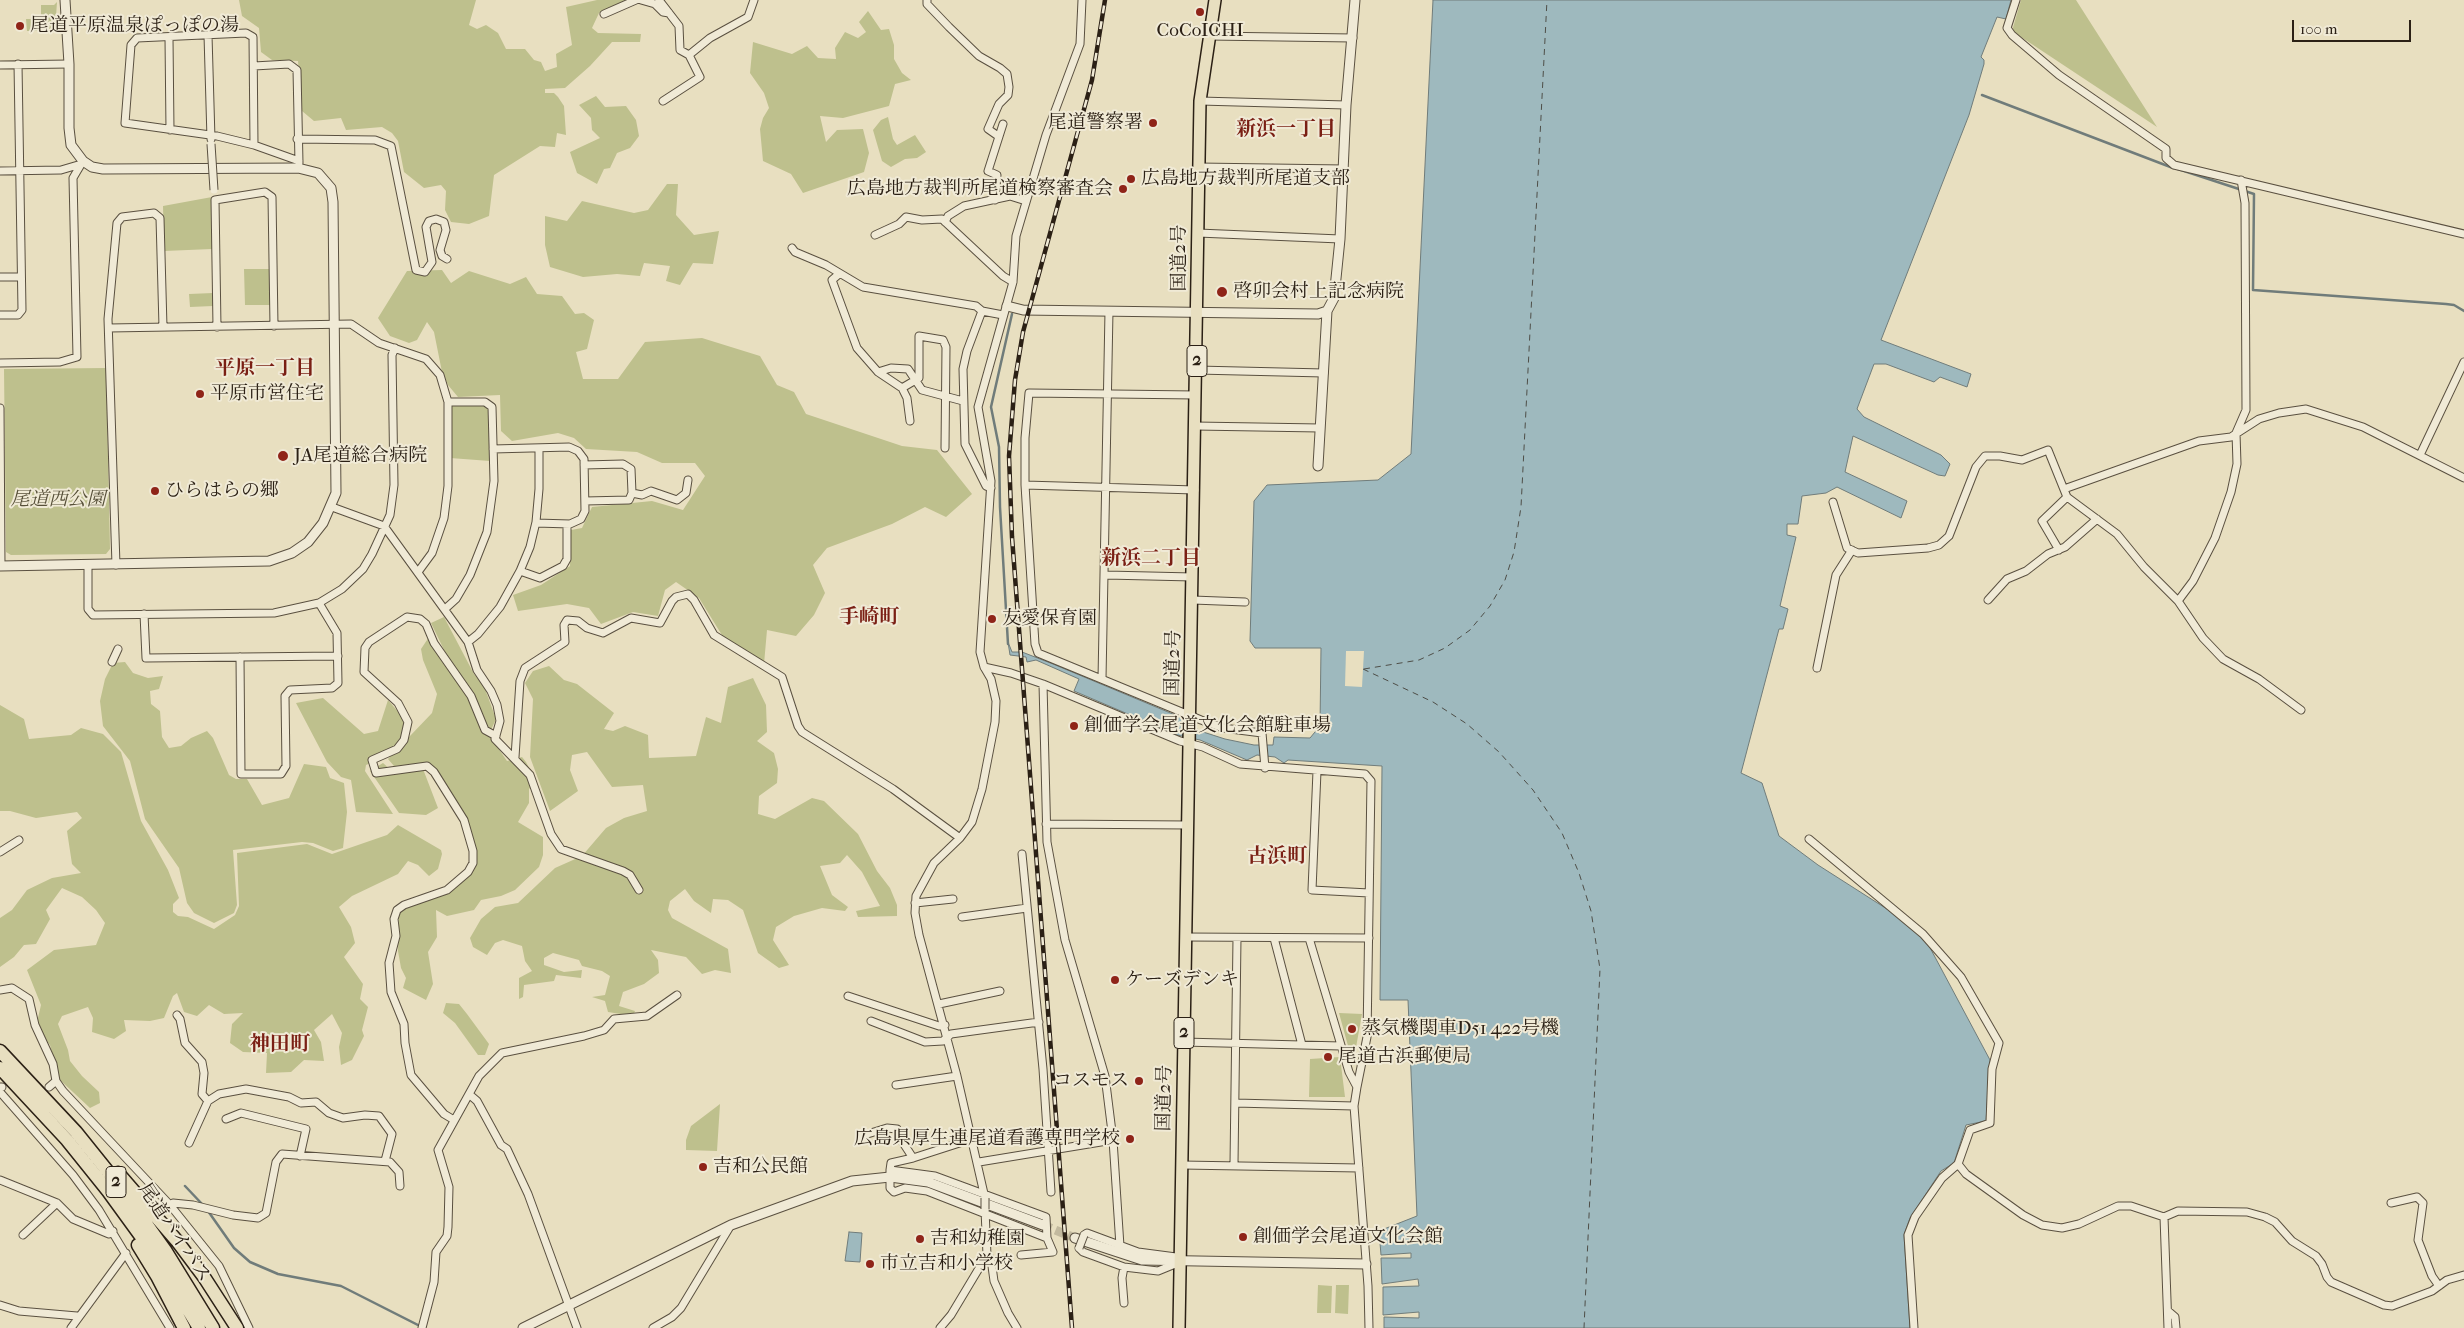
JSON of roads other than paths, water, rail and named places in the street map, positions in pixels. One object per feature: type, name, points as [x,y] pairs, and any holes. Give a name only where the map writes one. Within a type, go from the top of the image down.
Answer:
[{"type":"highway","name":"国道2号","points":[[1179,1328],[1198,313],[1198,167],[1200,101],[1208,36],[1215,0]]},
{"type":"highway","name":"尾道バイパス","points":[[0,1051],[87,1145],[140,1215],[186,1281],[213,1328]]},
{"type":"highway","name":"尾道バイパス","points":[[0,1068],[84,1160],[156,1257],[199,1328]]},
{"type":"highway","points":[[52,1105],[121,1176],[177,1241],[204,1277],[237,1328]]},
{"type":"highway","points":[[84,1160],[157,1276],[184,1328]]},
{"type":"street","points":[[65,0],[71,145],[80,163]]},
{"type":"street","points":[[69,64],[73,34],[71,0]]},
{"type":"street","points":[[604,14],[636,0]]},
{"type":"street","points":[[641,0],[655,4],[664,12],[670,13]]},
{"type":"street","points":[[659,0],[679,26],[680,50],[689,55],[700,76],[663,101]]},
{"type":"street","points":[[689,55],[710,38],[748,16],[754,0]]},
{"type":"street","points":[[927,0],[928,4],[949,27],[979,56],[1007,74],[1008,94],[999,104],[988,129],[998,136]]},
{"type":"street","points":[[940,1328],[951,1314],[987,1255],[985,1197],[979,1162],[958,1076],[919,935],[915,903],[919,888],[934,863],[960,838],[972,822],[982,789],[995,722],[996,701],[992,679],[984,667],[980,652],[991,471],[978,415],[978,407],[1013,282],[1016,236],[1046,135],[1080,44],[1082,0]]},
{"type":"street","points":[[1318,466],[1327,311],[1334,298],[1340,239],[1346,105],[1355,0]]},
{"type":"street","points":[[2016,0],[2007,28],[2012,35],[2059,75],[2166,149],[2166,158],[2174,165],[2464,234]]},
{"type":"street","points":[[0,408],[1,566],[269,561],[292,553],[308,542],[323,523],[332,507],[336,493],[333,202],[331,188],[318,173],[254,145],[125,123],[130,45],[137,38],[246,33],[253,37],[254,145]]},
{"type":"street","points":[[208,35],[210,136],[215,200],[217,327]]},
{"type":"street","points":[[1208,36],[1353,38]]},
{"type":"street","points":[[169,38],[170,130]]},
{"type":"street","points":[[0,315],[18,315],[22,310],[18,64]]},
{"type":"street","points":[[0,65],[69,64]]},
{"type":"street","points":[[254,66],[289,64],[297,70],[299,164]]},
{"type":"street","points":[[1200,101],[1346,105]]},
{"type":"street","points":[[995,200],[997,174],[988,171],[1003,124]]},
{"type":"street","points":[[297,139],[375,140],[392,146],[416,270],[425,272],[432,262],[426,227],[429,221],[436,219],[444,222],[446,230],[440,250],[442,256],[447,259]]},
{"type":"street","points":[[0,363],[60,362],[77,357],[73,178],[80,163]]},
{"type":"street","points":[[0,171],[61,170],[80,163],[103,169],[299,164]]},
{"type":"street","points":[[1198,167],[1344,169]]},
{"type":"street","points":[[2178,602],[2193,581],[2222,520],[2237,464],[2236,433],[2246,410],[2245,203],[2241,180]]},
{"type":"street","points":[[215,200],[265,192],[272,197],[274,326]]},
{"type":"street","points":[[945,222],[948,216],[964,206],[1010,196],[1026,201]]},
{"type":"street","points":[[116,565],[110,328],[108,319],[117,223],[122,217],[154,213],[160,218],[163,327]]},
{"type":"street","points":[[875,235],[899,224],[906,217],[922,220],[942,219],[1003,276],[1013,282]]},
{"type":"street","points":[[1198,233],[1340,239]]},
{"type":"street","points":[[792,248],[795,252],[826,265],[863,287],[976,306],[982,311],[1318,314],[1327,311]]},
{"type":"street","points":[[839,274],[832,280],[857,348],[878,372],[902,388],[907,398],[910,421]]},
{"type":"street","points":[[0,277],[20,277]]},
{"type":"street","points":[[982,311],[966,351],[963,369],[965,444],[986,486],[991,488]]},
{"type":"street","points":[[1102,679],[1106,575],[1109,311]]},
{"type":"street","points":[[110,328],[333,326],[351,324],[379,342],[419,355],[433,365],[440,375],[448,402],[448,486],[444,518],[432,553],[418,572]]},
{"type":"street","points":[[902,388],[919,378],[920,336],[943,340],[946,347],[945,448]]},
{"type":"street","points":[[88,565],[88,609],[93,615],[274,613],[319,603],[342,589],[363,569],[381,538],[390,514],[394,485],[392,355],[395,348]]},
{"type":"street","points":[[2420,456],[2464,362]]},
{"type":"street","points":[[878,372],[891,368],[908,369],[922,390],[964,401]]},
{"type":"street","points":[[1197,370],[1324,373]]},
{"type":"street","points":[[1196,395],[1109,392],[1029,393],[1025,438],[1025,485],[1035,644],[1038,653],[1102,679],[1190,719],[1224,728],[1262,733],[1265,768]]},
{"type":"street","points":[[445,609],[456,599],[470,575],[487,532],[494,481],[492,407],[485,402],[448,402]]},
{"type":"street","points":[[2059,550],[2042,522],[2066,493],[2199,441],[2231,438],[2259,418],[2279,412],[2306,409],[2363,427],[2464,478]]},
{"type":"street","points":[[2246,410],[2259,418]]},
{"type":"street","points":[[1195,426],[1320,428]]},
{"type":"street","points":[[493,449],[569,447],[578,451],[584,459],[585,511],[581,519],[567,524],[536,523]]},
{"type":"street","points":[[468,642],[478,634],[500,607],[520,572],[530,547],[536,523],[540,489],[539,448]]},
{"type":"street","points":[[1833,502],[1847,548],[1858,553],[1928,548],[1939,544],[1949,536],[1976,467],[1985,456],[2000,456],[2022,460],[2048,450],[2066,493],[2117,534],[2144,567],[2178,602],[2203,638],[2223,659],[2258,679],[2302,710]]},
{"type":"street","points":[[584,465],[623,464],[631,469],[632,493],[629,500],[585,501]]},
{"type":"street","points":[[632,493],[642,496],[652,492],[677,500],[686,493],[688,480]]},
{"type":"street","points":[[1025,485],[1195,490]]},
{"type":"street","points":[[332,507],[384,526],[468,642],[476,670],[491,691],[497,705],[500,721],[495,739],[515,757],[530,776],[551,834],[561,849],[623,871],[630,875],[639,890]]},
{"type":"street","points":[[1988,600],[2007,579],[2026,571],[2048,554],[2065,547],[2097,519]]},
{"type":"street","points":[[520,572],[540,578],[563,566],[567,559],[567,524]]},
{"type":"street","points":[[1817,668],[1836,575],[1852,550]]},
{"type":"street","points":[[1106,575],[1192,577]]},
{"type":"street","points":[[515,757],[520,681],[525,668],[565,642],[567,638],[564,625],[567,620],[578,621],[587,628],[603,633],[631,618],[660,623],[672,601],[676,597],[688,594],[694,600],[714,635],[782,677],[798,726],[802,732],[893,789],[960,838]]},
{"type":"street","points":[[1193,600],[1245,602]]},
{"type":"street","points":[[240,658],[241,774],[281,774],[286,766],[285,696],[290,690],[332,688],[338,683],[337,633],[319,603]]},
{"type":"street","points":[[144,614],[146,658],[338,656]]},
{"type":"street","points":[[454,1120],[444,1114],[411,1075],[405,1043],[404,1024],[391,992],[388,970],[396,936],[394,919],[398,910],[404,905],[447,890],[468,872],[473,863],[473,851],[464,820],[434,772],[427,766],[376,773],[372,760],[397,749],[404,740],[408,722],[407,716],[398,703],[364,672],[365,648],[368,642],[406,617],[420,619],[426,624],[434,643],[471,696],[485,730],[496,736]]},
{"type":"street","points":[[112,662],[118,649]]},
{"type":"street","points":[[984,667],[1044,684],[1180,741],[1190,740],[1240,764],[1265,768],[1365,774],[1371,781],[1367,1037],[1354,1106],[1360,1168],[1369,1328]]},
{"type":"street","points":[[1044,684],[1046,842],[1066,940],[1105,1076],[1113,1140],[1120,1246]]},
{"type":"street","points":[[1317,771],[1312,890],[1369,893]]},
{"type":"street","points":[[1046,824],[1188,825]]},
{"type":"street","points":[[1809,839],[1923,934],[1961,978],[1999,1043],[1992,1068],[1990,1123],[1970,1130],[1958,1164],[1942,1178],[1915,1217],[1908,1235],[1914,1328]]},
{"type":"street","points":[[0,852],[19,840]]},
{"type":"street","points":[[1022,854],[1039,1022],[1051,1192]]},
{"type":"street","points":[[915,903],[953,899]]},
{"type":"street","points":[[962,917],[1027,908]]},
{"type":"street","points":[[1185,938],[1369,938]]},
{"type":"street","points":[[1234,1164],[1237,938]]},
{"type":"street","points":[[1274,938],[1302,1045]]},
{"type":"street","points":[[1309,938],[1348,1072],[1357,1087]]},
{"type":"street","points":[[0,990],[12,988],[29,999],[35,1024],[53,1064],[56,1081],[63,1091],[170,1205],[219,1266],[250,1328]]},
{"type":"street","points":[[939,1004],[1000,991]]},
{"type":"street","points":[[422,1328],[434,1282],[436,1252],[447,1236],[448,1227],[449,1187],[438,1150],[479,1076],[502,1053],[604,1030],[611,1020],[614,1019],[648,1016],[677,995]]},
{"type":"street","points":[[848,996],[939,1026],[945,1025]]},
{"type":"street","points":[[177,1015],[180,1019],[185,1043],[202,1062],[204,1073],[202,1094],[208,1101]]},
{"type":"street","points":[[871,1021],[925,1042],[943,1041],[951,1034],[1039,1022]]},
{"type":"street","points":[[1184,1042],[1341,1046]]},
{"type":"street","points":[[896,1085],[958,1076]]},
{"type":"street","points":[[49,1087],[56,1081]]},
{"type":"street","points":[[1,1089],[73,1175],[127,1250],[170,1328]]},
{"type":"street","points":[[189,1143],[208,1101],[219,1094],[246,1089],[290,1097],[301,1103],[316,1102],[329,1113],[343,1118],[365,1115],[379,1116],[392,1134],[385,1161]]},
{"type":"street","points":[[470,1094],[501,1145],[507,1149],[528,1194],[577,1328]]},
{"type":"street","points":[[1235,1103],[1354,1106]]},
{"type":"street","points":[[226,1119],[241,1113],[306,1129],[300,1156]]},
{"type":"street","points":[[861,1136],[887,1128],[897,1129],[898,1135],[913,1158]]},
{"type":"street","points":[[972,1138],[913,1158],[890,1163],[890,1188],[894,1192],[905,1188],[927,1191],[985,1211],[1047,1238]]},
{"type":"street","points":[[979,1162],[1113,1140]]},
{"type":"street","points":[[170,1205],[173,1203],[194,1205],[233,1215],[258,1218],[266,1213],[276,1162],[282,1154],[390,1162],[399,1172],[400,1186]]},
{"type":"street","points":[[1182,1164],[1360,1168]]},
{"type":"street","points":[[1958,1164],[1966,1174],[2023,1215],[2042,1224],[2062,1228],[2080,1224],[2118,1206],[2131,1206],[2164,1217],[2178,1211],[2247,1212],[2265,1217],[2275,1222],[2292,1241],[2316,1256],[2331,1282],[2384,1305],[2392,1306],[2440,1286],[2447,1280],[2464,1275]]},
{"type":"street","points":[[523,1328],[731,1225],[852,1181],[890,1174],[935,1176],[985,1197],[1046,1217],[1047,1238],[1053,1252],[1021,1256]]},
{"type":"street","points":[[890,1174],[928,1182],[1043,1225]]},
{"type":"street","points":[[0,1180],[57,1204],[73,1219],[109,1234],[113,1231]]},
{"type":"street","points":[[2391,1203],[2417,1197],[2423,1203],[2418,1240],[2432,1276],[2440,1286]]},
{"type":"street","points":[[24,1235],[57,1204]]},
{"type":"street","points":[[168,1218],[176,1212]]},
{"type":"street","points":[[2164,1217],[2168,1328]]},
{"type":"street","points":[[653,1328],[672,1317],[681,1308],[731,1225]]},
{"type":"street","points":[[1079,1236],[1088,1233],[1138,1252],[1176,1257],[1180,1262]]},
{"type":"street","points":[[1079,1236],[1142,1260],[1366,1264]]},
{"type":"street","points":[[1079,1236],[1079,1248],[1083,1252],[1124,1267],[1158,1271],[1180,1262]]},
{"type":"street","points":[[71,1328],[127,1250]]},
{"type":"street","points":[[987,1255],[991,1259],[994,1281],[1004,1305],[1017,1328]]},
{"type":"street","points":[[1124,1267],[1122,1278],[1124,1303]]},
{"type":"street","points":[[0,1305],[19,1311],[78,1316]]},
{"type":"street","points":[[2168,1311],[2175,1317],[2176,1328]]},
{"type":"water","points":[[1433,0],[2011,0],[2006,19],[1997,17],[1981,57],[1984,60],[1984,64],[1969,115],[1881,340],[1971,374],[1967,387],[1940,377],[1934,382],[1886,364],[1874,364],[1857,409],[1864,417],[1941,455],[1950,464],[1945,476],[1938,475],[1853,436],[1845,472],[1907,501],[1901,518],[1837,487],[1826,493],[1802,496],[1798,524],[1787,524],[1787,535],[1796,537],[1780,606],[1788,609],[1783,629],[1779,629],[1741,773],[1762,783],[1779,836],[1818,865],[1901,918],[1928,944],[1990,1060],[1986,1121],[1966,1125],[1954,1163],[1941,1171],[1910,1218],[1904,1235],[1910,1328],[1384,1328],[1384,1317],[1419,1318],[1419,1312],[1383,1315],[1383,1287],[1419,1286],[1418,1279],[1382,1284],[1381,1258],[1411,1258],[1411,1253],[1381,1255],[1379,1231],[1417,1216],[1408,1000],[1380,1000],[1382,766],[1288,760],[1284,763],[1275,757],[1257,755],[1247,760],[1200,740],[1177,735],[1074,691],[1079,679],[1036,660],[1027,662],[1026,657],[1010,655],[1008,642],[1012,652],[1022,652],[1053,664],[1180,717],[1200,731],[1225,739],[1254,745],[1273,745],[1274,737],[1310,738],[1320,726],[1321,648],[1255,648],[1250,641],[1254,501],[1267,485],[1378,480],[1411,454]]},
{"type":"water","points":[[849,1232],[862,1233],[860,1262],[845,1261]]},
{"type":"waterway","points":[[1982,95],[2173,168]]},
{"type":"waterway","points":[[2178,169],[2254,194],[2253,290],[2446,304],[2454,305],[2464,311]]},
{"type":"waterway","points":[[1008,644],[1000,507],[999,447],[991,407],[1012,314]]},
{"type":"waterway","points":[[185,1186],[203,1205]]},
{"type":"waterway","points":[[208,1211],[234,1248],[250,1262],[278,1274],[341,1286],[422,1327]]},
{"type":"tunnel","points":[[1043,1225],[1075,1238]]},
{"type":"railway","points":[[1072,1328],[1012,537],[1009,456],[1015,380],[1023,332],[1092,80],[1105,0]]},
{"type":"place","name":"CoCoICHI","points":[[1200,12]]},
{"type":"place","name":"尾道平原温泉ぽっぽの湯","points":[[20,26]]},
{"type":"place","name":"尾道警察署","points":[[1153,123]]},
{"type":"place","name":"広島地方裁判所尾道支部","points":[[1131,179]]},
{"type":"place","name":"広島地方裁判所尾道検察審査会","points":[[1123,189]]},
{"type":"place","name":"啓卯会村上記念病院","points":[[1222,292]]},
{"type":"place","name":"平原市営住宅","points":[[200,394]]},
{"type":"place","name":"JA尾道総合病院","points":[[283,456]]},
{"type":"place","name":"ひらはらの郷","points":[[155,491]]},
{"type":"place","name":"友愛保育園","points":[[992,619]]},
{"type":"place","name":"創価学会尾道文化会館駐車場","points":[[1074,726]]},
{"type":"place","name":"ケーズデンキ","points":[[1115,980]]},
{"type":"place","name":"蒸気機関車D51 422号機","points":[[1352,1029]]},
{"type":"place","name":"尾道古浜郵便局","points":[[1328,1057]]},
{"type":"place","name":"コスモス","points":[[1139,1081]]},
{"type":"place","name":"広島県厚生連尾道看護専門学校","points":[[1130,1139]]},
{"type":"place","name":"吉和公民館","points":[[703,1167]]},
{"type":"place","name":"創価学会尾道文化会館","points":[[1243,1237]]},
{"type":"place","name":"吉和幼稚園","points":[[920,1239]]},
{"type":"place","name":"市立吉和小学校","points":[[870,1264]]},
{"type":"district","name":"新浜一丁目","points":[[1286,130]]},
{"type":"district","name":"平原一丁目","points":[[265,369]]},
{"type":"district","name":"新浜二丁目","points":[[1151,559]]},
{"type":"district","name":"手崎町","points":[[869,618]]},
{"type":"district","name":"古浜町","points":[[1277,857]]},
{"type":"district","name":"神田町","points":[[280,1045]]},
{"type":"park label","name":"尾道西公園","points":[[58,500]]}]
